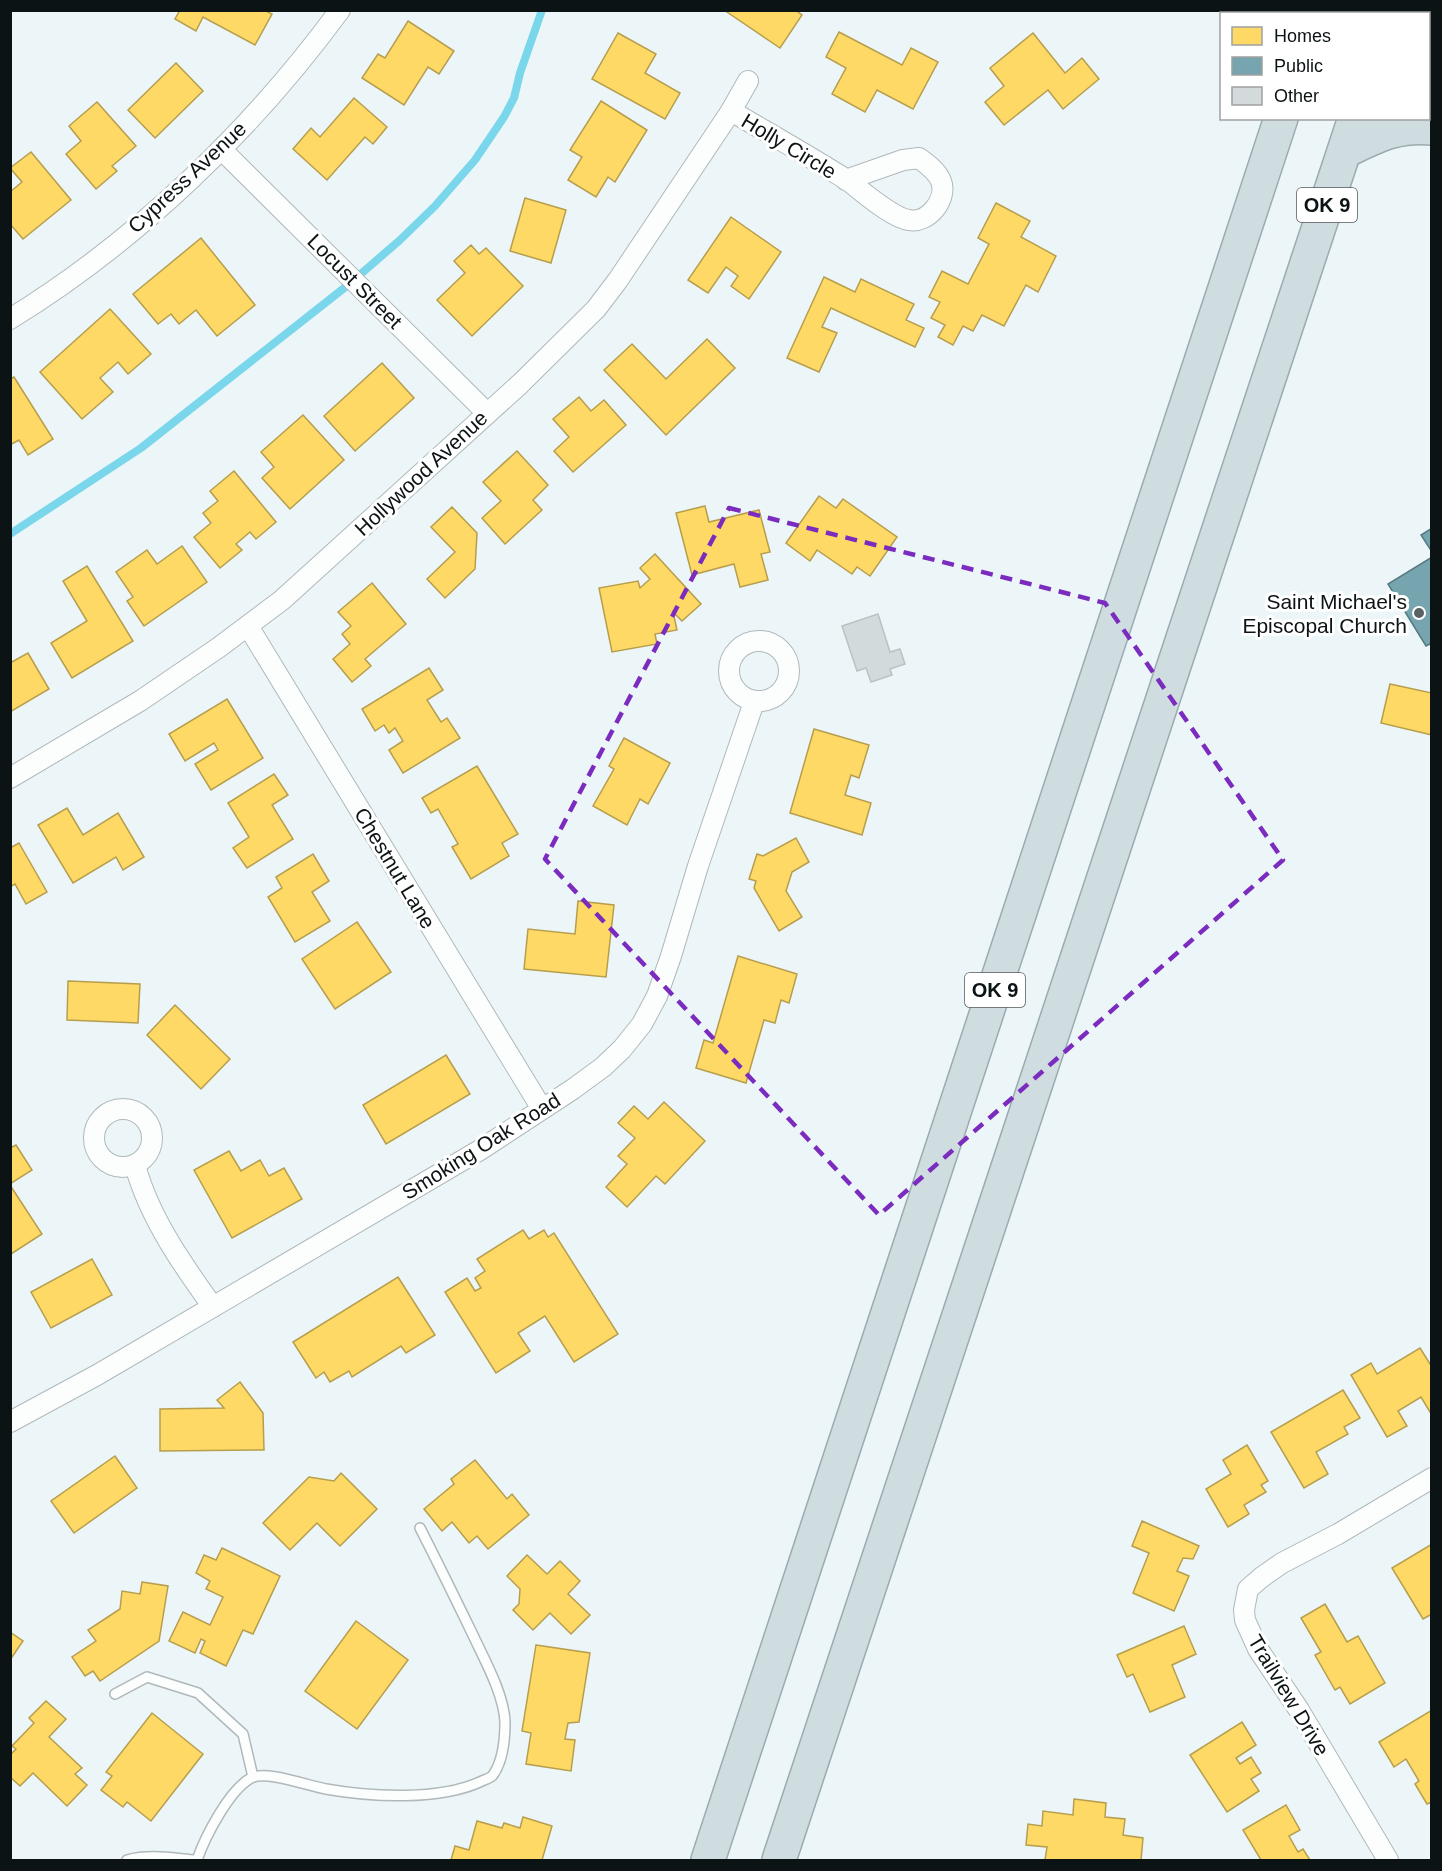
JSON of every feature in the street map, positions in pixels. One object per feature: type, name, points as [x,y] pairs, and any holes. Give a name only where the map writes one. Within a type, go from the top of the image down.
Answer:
[{"type":"highway","name":"OK 9","points":[[708,1860],[1280,120]]},
{"type":"highway","name":"OK 9","points":[[779,1860],[1354,120]]},
{"type":"highway","points":[[1345,151],[1383,134],[1412,126],[1431,129]]},
{"type":"street","name":"Cypress Avenue","points":[[10,319],[100,256],[222,150],[283,82],[340,10]]},
{"type":"street","name":"Hollywood Avenue","points":[[10,778],[140,701],[282,600],[487,413],[596,309],[618,280],[731,111],[748,81]]},
{"type":"street","name":"Holly Circle","points":[[731,111],[846,180]]},
{"type":"street","name":"Locust Street","points":[[222,150],[487,413]]},
{"type":"street","name":"Chestnut Lane","points":[[248,626],[542,1109]]},
{"type":"street","name":"Smoking Oak Road","points":[[10,1422],[97,1375],[480,1150],[603,1067],[642,1024],[657,996],[754,702]]},
{"type":"street","points":[[135,1165],[141,1189],[159,1224],[213,1307]]},
{"type":"street","name":"Trailview Drive","points":[[1388,1860],[1299,1710],[1258,1649],[1245,1620],[1244,1610],[1248,1589],[1262,1577],[1282,1563],[1338,1534],[1431,1478]]},
{"type":"lane","points":[[127,1860],[137,1857],[164,1857],[196,1860],[235,1790],[253,1777],[282,1778],[326,1789],[377,1794],[438,1795],[468,1788],[492,1776],[502,1756],[505,1721],[495,1681],[420,1528]]},
{"type":"lane","points":[[115,1694],[147,1677],[198,1693],[243,1734],[253,1777]]},
{"type":"highlighted area","points":[[729,508],[1105,603],[1283,860],[879,1215],[545,859]]},
{"type":"building: Homes","points":[[180,10],[264,10],[272,14],[255,45],[203,17],[196,31],[175,19]]},
{"type":"building: Homes","points":[[724,10],[795,10],[802,15],[780,48]]},
{"type":"building: Homes","points":[[408,21],[454,51],[439,74],[428,67],[404,105],[362,78],[378,54],[385,58]]},
{"type":"building: Homes","points":[[839,32],[902,65],[911,48],[938,62],[913,109],[877,90],[865,112],[832,94],[846,68],[826,57]]},
{"type":"building: Homes","points":[[618,33],[656,54],[645,73],[680,93],[665,119],[592,79]]},
{"type":"building: Homes","points":[[1033,33],[1065,73],[1082,58],[1099,79],[1063,109],[1048,90],[1004,125],[985,102],[1004,86],[990,68]]},
{"type":"building: Homes","points":[[176,63],[203,91],[155,138],[128,110]]},
{"type":"building: Homes","points":[[354,98],[387,127],[373,144],[365,137],[327,180],[293,149],[311,128],[320,137]]},
{"type":"building: Homes","points":[[601,101],[647,130],[615,182],[608,177],[596,197],[568,180],[582,157],[570,150]]},
{"type":"building: Homes","points":[[97,102],[136,146],[112,166],[117,171],[96,189],[66,154],[81,141],[69,126]]},
{"type":"building: Homes","points":[[31,152],[71,200],[23,239],[10,224],[10,192],[22,182],[10,168]]},
{"type":"building: Homes","points":[[525,198],[566,210],[551,263],[510,251]]},
{"type":"building: Homes","points":[[996,203],[1030,221],[1021,237],[1056,256],[1038,292],[1026,285],[1004,326],[982,315],[973,331],[963,326],[953,345],[938,337],[945,325],[931,318],[940,302],[929,297],[942,271],[968,284],[989,244],[978,238]]},
{"type":"building: Homes","points":[[731,217],[781,252],[749,299],[731,286],[738,276],[726,267],[708,293],[688,280]]},
{"type":"building: Homes","points":[[201,238],[255,305],[217,336],[196,310],[179,324],[171,314],[158,324],[133,294]]},
{"type":"building: Homes","points":[[471,245],[479,254],[486,248],[523,286],[472,336],[437,300],[465,273],[454,261]]},
{"type":"building: Homes","points":[[824,277],[855,292],[861,279],[914,304],[906,320],[924,328],[915,347],[831,308],[822,327],[837,333],[819,372],[787,358]]},
{"type":"building: Homes","points":[[110,309],[151,354],[128,374],[118,362],[100,378],[113,392],[82,419],[40,372]]},
{"type":"building: Homes","points":[[707,339],[735,368],[666,435],[604,370],[632,344],[666,379]]},
{"type":"building: Homes","points":[[382,363],[414,398],[355,451],[324,416]]},
{"type":"building: Homes","points":[[14,377],[53,439],[28,455],[19,440],[10,445],[10,379]]},
{"type":"building: Homes","points":[[579,397],[591,411],[604,400],[626,425],[573,472],[554,451],[569,437],[553,419]]},
{"type":"building: Homes","points":[[303,415],[344,460],[290,509],[262,478],[274,467],[261,452]]},
{"type":"building: Homes","points":[[517,451],[548,485],[533,500],[542,510],[505,544],[482,518],[501,501],[483,482]]},
{"type":"building: Homes","points":[[234,471],[276,522],[256,539],[250,532],[236,544],[242,550],[220,568],[194,537],[211,523],[203,513],[218,501],[210,491]]},
{"type":"building: Homes","points":[[819,496],[836,508],[843,499],[897,537],[870,576],[857,567],[852,574],[817,550],[810,561],[786,543]]},
{"type":"building: Homes","points":[[705,506],[709,522],[759,510],[770,552],[761,554],[768,580],[740,587],[734,564],[692,575],[676,513]]},
{"type":"building: Homes","points":[[452,507],[477,533],[475,569],[445,598],[427,579],[455,552],[431,527]]},
{"type":"building: Homes","points":[[182,546],[207,582],[144,626],[127,601],[133,597],[116,572],[147,550],[157,564]]},
{"type":"building: Homes","points":[[655,554],[701,604],[682,621],[673,612],[677,630],[655,634],[657,644],[612,652],[599,588],[638,581],[640,588],[650,579],[640,568]]},
{"type":"building: Homes","points":[[87,566],[133,641],[72,678],[51,643],[87,621],[63,581]]},
{"type":"building: Homes","points":[[372,583],[406,624],[365,659],[371,666],[352,682],[333,659],[350,644],[342,634],[351,626],[338,612]]},
{"type":"building: Homes","points":[[28,653],[49,689],[10,712],[10,663]]},
{"type":"building: Homes","points":[[429,668],[443,690],[427,700],[441,722],[447,718],[460,738],[403,773],[389,750],[403,741],[395,728],[389,733],[384,725],[375,731],[362,709]]},
{"type":"building: Homes","points":[[1390,684],[1432,693],[1432,735],[1381,723]]},
{"type":"building: Homes","points":[[227,699],[263,758],[211,790],[195,764],[218,750],[214,743],[185,761],[169,734]]},
{"type":"building: Homes","points":[[814,729],[869,745],[859,778],[851,775],[845,795],[871,803],[862,835],[790,813]]},
{"type":"building: Homes","points":[[624,738],[670,763],[648,804],[640,799],[627,825],[593,806],[614,769],[609,766]]},
{"type":"building: Homes","points":[[477,766],[518,834],[502,843],[509,856],[471,879],[452,847],[458,844],[438,809],[431,813],[422,798]]},
{"type":"building: Homes","points":[[274,774],[288,795],[272,805],[293,839],[247,868],[233,848],[249,837],[228,803]]},
{"type":"building: Homes","points":[[67,808],[83,835],[118,813],[144,857],[123,870],[116,857],[73,883],[38,825]]},
{"type":"building: Homes","points":[[796,838],[809,862],[792,872],[786,891],[802,917],[779,931],[754,888],[756,881],[749,879],[757,854],[763,856]]},
{"type":"building: Homes","points":[[19,843],[47,892],[26,904],[15,884],[10,887],[10,848]]},
{"type":"building: Homes","points":[[313,854],[329,881],[312,892],[330,921],[295,942],[268,897],[282,888],[276,877]]},
{"type":"building: Homes","points":[[578,901],[614,905],[606,977],[524,969],[528,929],[575,934]]},
{"type":"building: Homes","points":[[357,922],[391,972],[335,1009],[302,959]]},
{"type":"building: Homes","points":[[738,956],[797,974],[789,1003],[781,1000],[775,1023],[764,1020],[746,1083],[696,1068],[704,1040],[713,1043]]},
{"type":"building: Homes","points":[[68,981],[140,984],[138,1023],[67,1020]]},
{"type":"building: Homes","points":[[175,1005],[230,1059],[201,1089],[147,1035]]},
{"type":"building: Homes","points":[[446,1055],[470,1094],[386,1144],[363,1105]]},
{"type":"building: Homes","points":[[664,1102],[705,1141],[665,1184],[656,1176],[627,1207],[606,1187],[627,1164],[618,1156],[635,1138],[618,1123],[634,1106],[648,1119]]},
{"type":"building: Homes","points":[[16,1145],[32,1170],[10,1184],[10,1148]]},
{"type":"building: Homes","points":[[229,1151],[241,1171],[260,1160],[269,1176],[284,1168],[302,1199],[232,1238],[194,1170]]},
{"type":"building: Homes","points":[[10,1185],[42,1234],[11,1254],[10,1253]]},
{"type":"building: Homes","points":[[523,1230],[529,1239],[544,1230],[548,1237],[554,1233],[618,1334],[574,1362],[545,1316],[518,1333],[530,1351],[496,1373],[445,1292],[467,1278],[475,1291],[481,1288],[475,1278],[485,1271],[477,1259]]},
{"type":"building: Homes","points":[[92,1259],[112,1295],[51,1328],[31,1292]]},
{"type":"building: Homes","points":[[398,1277],[435,1335],[406,1353],[401,1346],[352,1377],[349,1371],[330,1382],[324,1372],[316,1378],[293,1342]]},
{"type":"building: Homes","points":[[1420,1348],[1432,1367],[1432,1411],[1430,1412],[1421,1397],[1398,1411],[1407,1426],[1387,1437],[1351,1375],[1371,1363],[1377,1374]]},
{"type":"building: Homes","points":[[240,1382],[263,1413],[264,1450],[160,1451],[160,1409],[224,1408],[217,1400]]},
{"type":"building: Homes","points":[[1343,1390],[1360,1418],[1344,1427],[1348,1434],[1316,1452],[1328,1474],[1304,1488],[1271,1432]]},
{"type":"building: Homes","points":[[1247,1445],[1268,1481],[1261,1485],[1266,1492],[1244,1505],[1249,1514],[1228,1527],[1206,1489],[1231,1474],[1223,1460]]},
{"type":"building: Homes","points":[[115,1456],[137,1488],[74,1533],[51,1501]]},
{"type":"building: Homes","points":[[475,1460],[507,1499],[512,1494],[529,1515],[488,1549],[477,1536],[469,1543],[452,1522],[442,1531],[424,1509],[454,1484],[451,1479]]},
{"type":"building: Homes","points":[[341,1473],[377,1509],[340,1546],[317,1523],[290,1550],[263,1523],[309,1477],[334,1481]]},
{"type":"building: Homes","points":[[1142,1521],[1199,1546],[1193,1559],[1183,1558],[1177,1571],[1189,1576],[1174,1611],[1133,1593],[1149,1553],[1132,1546]]},
{"type":"building: Homes","points":[[1432,1544],[1432,1614],[1423,1619],[1392,1568]]},
{"type":"building: Homes","points":[[222,1548],[280,1576],[253,1634],[243,1630],[226,1666],[200,1653],[205,1641],[201,1639],[195,1653],[169,1641],[183,1612],[210,1625],[223,1597],[206,1589],[210,1581],[196,1573],[204,1555],[216,1560]]},
{"type":"building: Homes","points":[[527,1555],[547,1574],[560,1561],[580,1581],[568,1594],[590,1615],[571,1634],[550,1613],[533,1630],[513,1610],[519,1604],[520,1589],[507,1576]]},
{"type":"building: Homes","points":[[142,1582],[168,1586],[159,1641],[100,1681],[93,1671],[85,1676],[72,1657],[96,1641],[88,1630],[120,1609],[122,1591],[140,1594]]},
{"type":"building: Homes","points":[[1325,1604],[1347,1642],[1358,1636],[1385,1683],[1350,1704],[1340,1687],[1335,1690],[1315,1655],[1321,1652],[1301,1618]]},
{"type":"building: Homes","points":[[356,1621],[408,1660],[357,1729],[305,1691]]},
{"type":"building: Homes","points":[[1184,1626],[1196,1654],[1172,1665],[1185,1697],[1150,1712],[1133,1674],[1127,1677],[1117,1655]]},
{"type":"building: Homes","points":[[10,1632],[23,1641],[10,1660]]},
{"type":"building: Homes","points":[[536,1645],[590,1653],[579,1722],[568,1723],[565,1739],[575,1740],[571,1771],[526,1764],[531,1733],[522,1731]]},
{"type":"building: Homes","points":[[46,1701],[66,1719],[49,1737],[82,1768],[75,1774],[87,1785],[67,1806],[33,1773],[20,1786],[10,1777],[10,1755],[16,1749],[12,1746],[34,1723],[29,1718]]},
{"type":"building: Homes","points":[[1432,1710],[1432,1802],[1427,1804],[1415,1784],[1419,1781],[1406,1759],[1394,1767],[1379,1742]]},
{"type":"building: Homes","points":[[152,1713],[203,1754],[151,1821],[127,1802],[123,1807],[101,1790],[112,1776],[106,1772]]},
{"type":"building: Homes","points":[[1242,1722],[1256,1745],[1236,1758],[1240,1764],[1251,1757],[1261,1773],[1251,1779],[1259,1791],[1227,1812],[1190,1755]]},
{"type":"building: Homes","points":[[1074,1799],[1106,1803],[1105,1817],[1125,1819],[1123,1835],[1143,1838],[1141,1860],[1045,1860],[1047,1847],[1026,1845],[1028,1824],[1042,1826],[1043,1811],[1073,1815]]},
{"type":"building: Homes","points":[[1286,1805],[1300,1830],[1289,1836],[1298,1852],[1303,1849],[1310,1860],[1261,1860],[1243,1830]]},
{"type":"building: Homes","points":[[523,1817],[552,1826],[542,1860],[451,1860],[455,1846],[469,1850],[477,1821],[502,1828],[504,1823],[520,1828]]},
{"type":"building: Public","name":"Saint Michael's Episcopal Church","points":[[1432,528],[1432,552],[1421,535]]},
{"type":"building: Public","name":"Saint Michael's Episcopal Church","points":[[1432,557],[1432,643],[1426,646],[1388,584]]},
{"type":"building: Other","points":[[878,614],[890,652],[900,649],[905,664],[890,669],[892,675],[871,682],[866,668],[857,671],[842,626]]},
{"type":"waterway","points":[[10,534],[141,448],[348,285],[435,206],[475,160],[504,117],[514,98],[520,73],[542,10]]},
{"type":"place","name":"Saint Michael's Episcopal Church","points":[[1419,613]]}]
